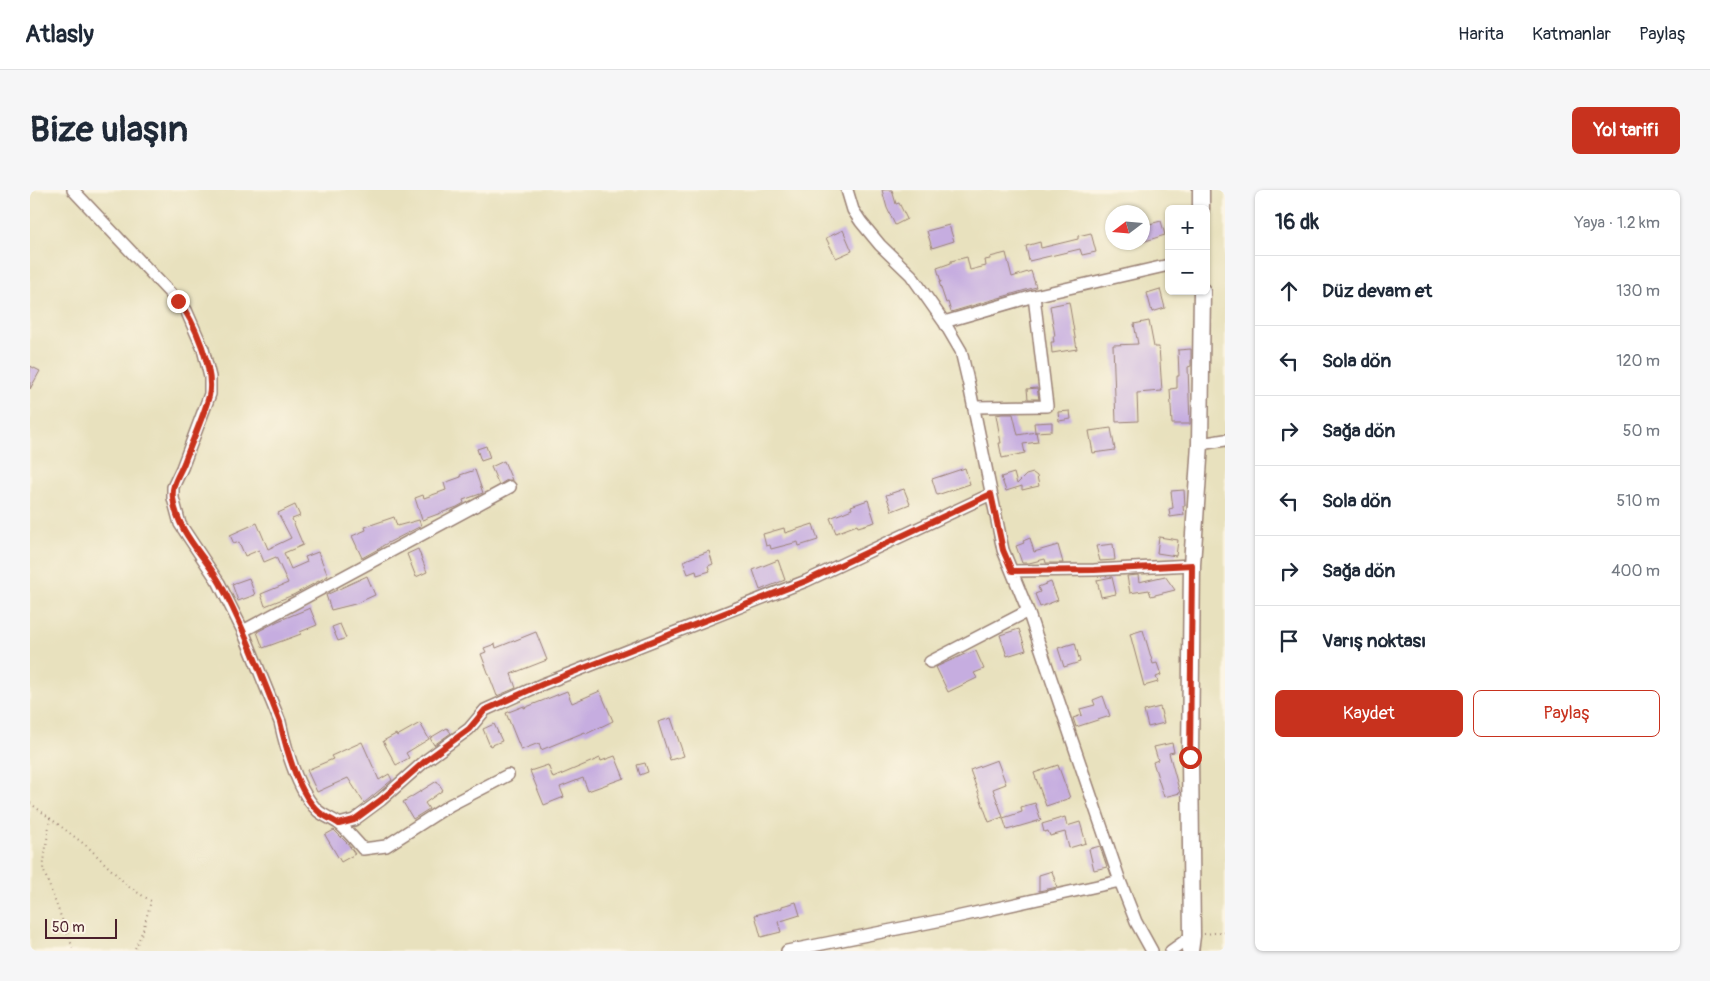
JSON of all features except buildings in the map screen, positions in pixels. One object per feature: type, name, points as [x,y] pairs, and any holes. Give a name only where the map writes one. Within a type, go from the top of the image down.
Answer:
[{"type":"street","points":[[73,190],[186,310],[203,349],[210,377],[210,394],[173,487],[173,498],[180,524],[220,583],[243,631],[280,722],[283,736],[308,800],[319,812],[339,824],[363,848],[386,846],[450,805],[508,775]]},
{"type":"street","points":[[847,190],[853,210],[861,222],[911,275],[944,322],[961,351],[1003,550],[1028,612],[1120,881],[1136,922],[1152,951]]},
{"type":"street","points":[[1201,190],[1201,205]]},
{"type":"street","points":[[944,322],[1034,296],[1165,265]]},
{"type":"street","points":[[1171,951],[1191,944],[1192,565],[1200,444],[1202,295]]},
{"type":"street","points":[[974,407],[1047,406],[1034,296]]},
{"type":"street","points":[[1200,444],[1225,440]]},
{"type":"street","points":[[243,631],[510,487]]},
{"type":"street","points":[[339,824],[354,820],[381,800],[424,762],[469,729],[485,710],[543,684],[806,581],[991,494]]},
{"type":"street","points":[[1012,571],[1094,570],[1192,565]]},
{"type":"street","points":[[930,662],[1028,612]]},
{"type":"street","points":[[787,951],[947,919],[1120,881]]},
{"type":"path","points":[[30,803],[88,846],[129,887],[150,901],[143,930],[134,951]]},
{"type":"path","points":[[50,818],[43,869],[74,951]]},
{"type":"path","points":[[1191,944],[1225,932]]},
{"type":"route","points":[[178,301],[186,310],[203,349],[210,377],[210,394],[173,487],[173,498],[180,524],[220,583],[243,631],[280,722],[297,775],[308,800],[319,812],[339,824],[354,820],[381,800],[424,762],[469,729],[485,710],[543,684],[806,581],[991,494],[1003,550],[1012,571],[1094,570],[1192,565],[1190,757]]}]
